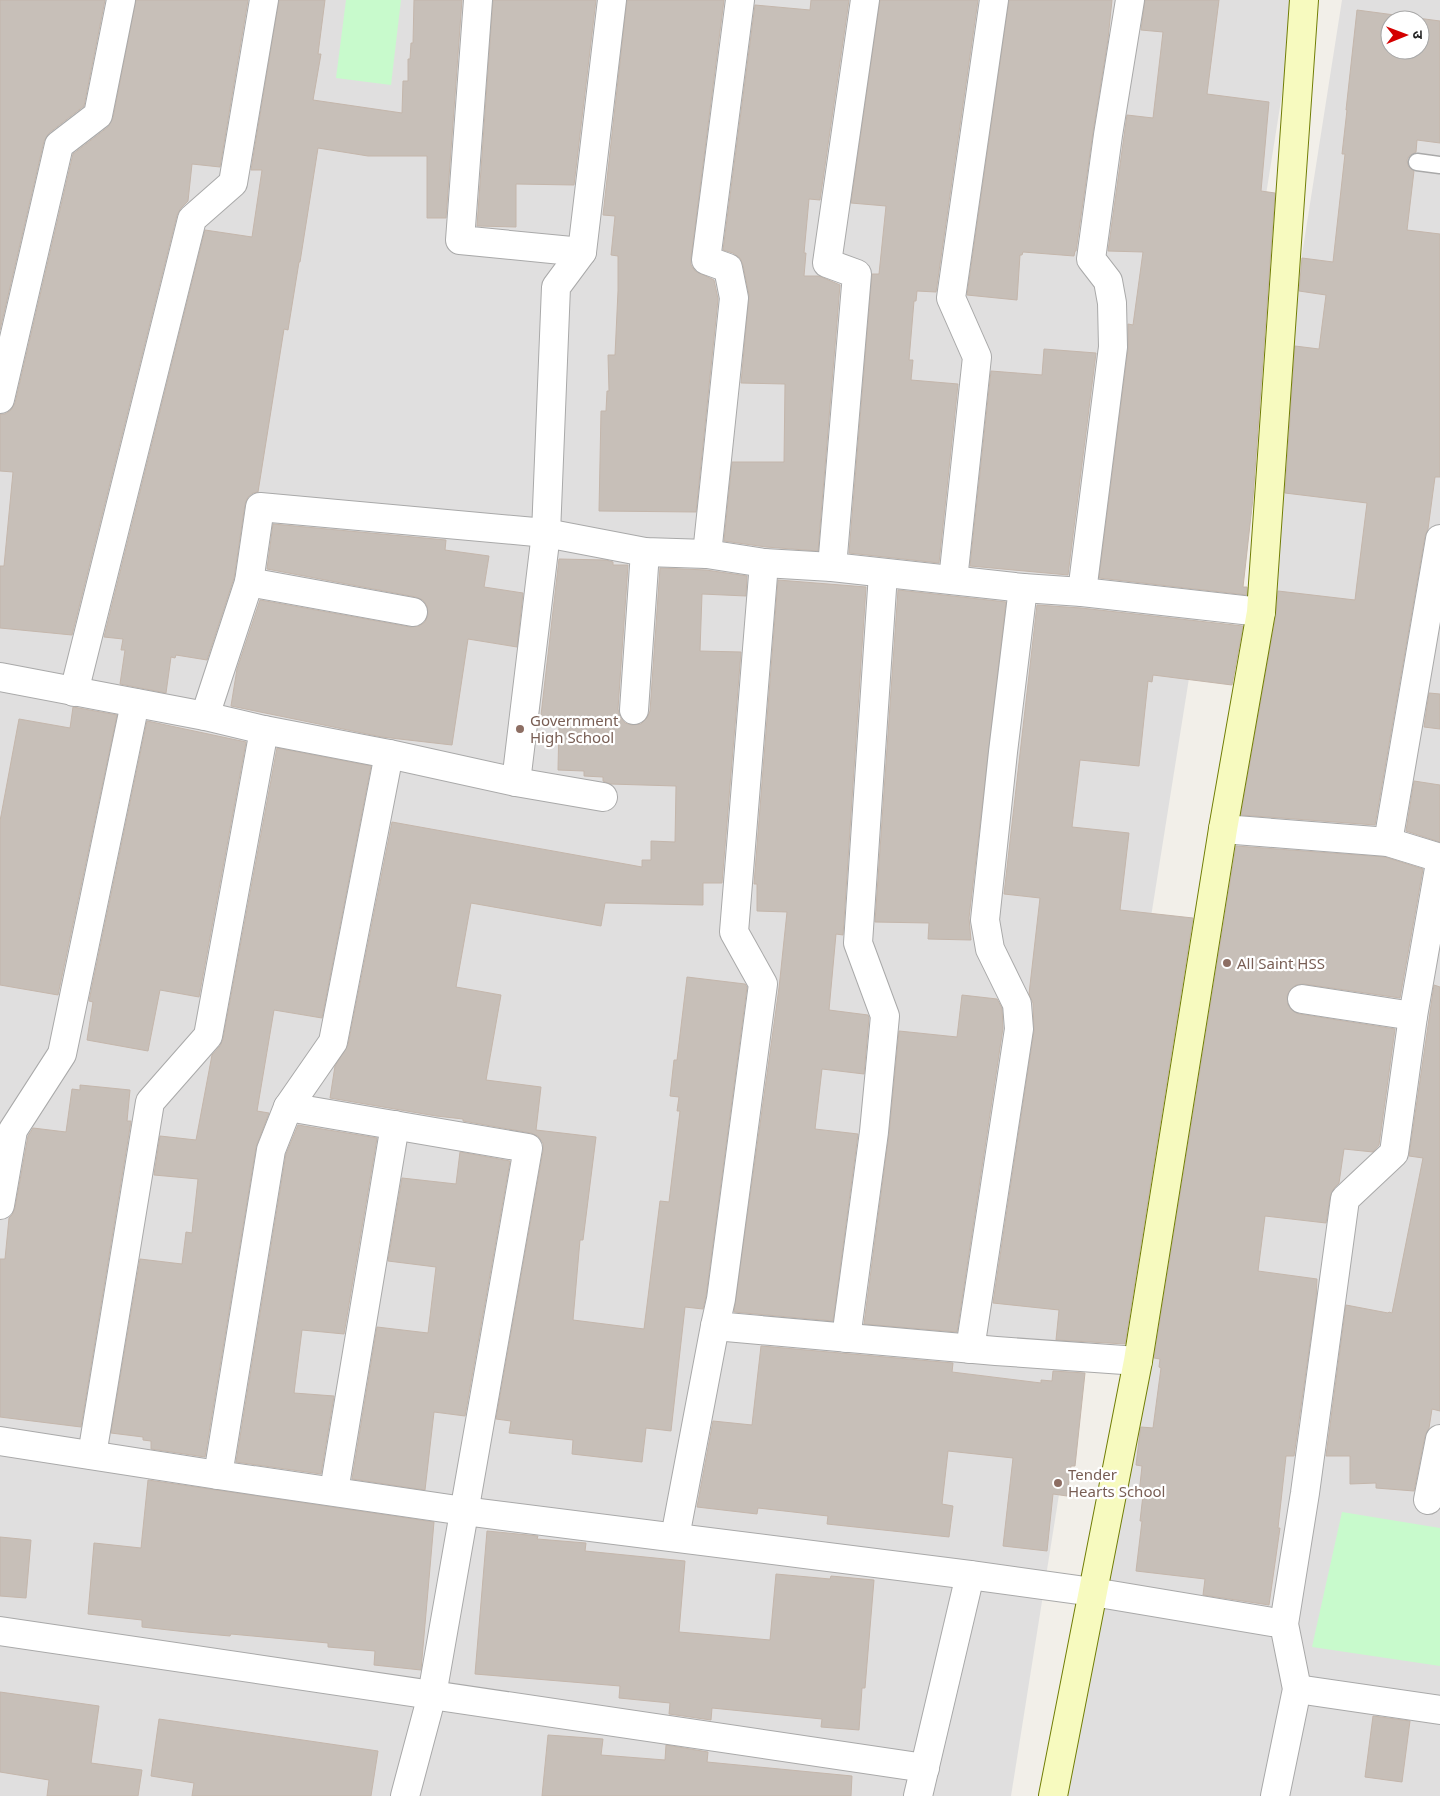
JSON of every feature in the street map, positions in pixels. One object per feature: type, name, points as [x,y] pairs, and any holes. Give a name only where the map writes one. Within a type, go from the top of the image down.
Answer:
[{"type":"street","points":[[0,399],[58,145],[98,115],[121,0]]},
{"type":"street","points":[[74,692],[192,218],[233,183],[264,0]]},
{"type":"street","points":[[478,0],[460,240],[582,252]]},
{"type":"street","points":[[516,782],[546,533],[556,287],[582,252],[612,0]]},
{"type":"street","points":[[707,554],[734,298],[728,268],[706,260],[740,0]]},
{"type":"street","points":[[832,567],[857,274],[827,263],[865,0]]},
{"type":"street","points":[[953,580],[977,357],[951,298],[994,0]]},
{"type":"street","points":[[1082,592],[1112,347],[1112,303],[1108,281],[1091,259],[1108,135],[1130,0]]},
{"type":"street","points":[[1053,1796],[1138,1361],[1223,829],[1261,612],[1304,0]]},
{"type":"street","points":[[204,716],[249,582],[260,507],[546,533],[645,552],[707,554],[764,563],[832,567],[883,574],[1082,592],[1261,612]]},
{"type":"street","points":[[1388,842],[1440,539]]},
{"type":"street","points":[[634,710],[645,552]]},
{"type":"street","points":[[675,1537],[720,1299],[763,984],[734,932],[764,563]]},
{"type":"street","points":[[846,1338],[874,1132],[885,1016],[858,943],[883,574]]},
{"type":"street","points":[[249,582],[413,612]]},
{"type":"street","points":[[970,1349],[1018,1029],[1017,1004],[990,948],[985,920],[1023,588]]},
{"type":"street","points":[[1,684],[74,692],[204,716],[516,782],[603,798]]},
{"type":"street","points":[[0,1204],[13,1130],[62,1054],[135,703]]},
{"type":"street","points":[[92,1455],[150,1102],[208,1036],[264,730]]},
{"type":"street","points":[[218,1475],[270,1150],[288,1107],[334,1042],[389,754]]},
{"type":"street","points":[[1223,829],[1388,842],[1440,858]]},
{"type":"street","points":[[1275,1796],[1298,1689],[1284,1624],[1305,1493],[1345,1199],[1394,1153],[1413,1016],[1440,863]]},
{"type":"street","points":[[1302,999],[1413,1016]]},
{"type":"street","points":[[288,1107],[528,1148],[432,1695],[405,1796]]},
{"type":"street","points":[[334,1491],[394,1125]]},
{"type":"street","points":[[715,1326],[970,1349],[1138,1361]]},
{"type":"street","points":[[1428,1500],[1440,1439]]},
{"type":"street","points":[[0,1441],[218,1475],[464,1510],[1093,1592],[1284,1624]]},
{"type":"street","points":[[918,1796],[970,1575]]},
{"type":"street","points":[[0,1631],[925,1768]]},
{"type":"street","points":[[1298,1689],[1440,1710]]},
{"type":"lane","points":[[1417,162],[1440,165]]},
{"type":"shaded area","points":[[0,0],[1297,0],[1011,1796],[0,1796]]},
{"type":"shaded area","points":[[1342,0],[1440,0],[1440,1796],[1060,1796]]},
{"type":"green space","points":[[346,0],[401,0],[391,85],[336,78]]},
{"type":"green space","points":[[1342,1512],[1440,1528],[1440,1666],[1312,1647]]},
{"type":"building","points":[[0,0],[105,0],[84,106],[49,133],[44,141],[0,330]]},
{"type":"building","points":[[136,0],[248,0],[220,167],[192,164],[188,201],[177,215],[72,635],[0,628],[0,566],[4,566],[13,472],[0,471],[0,414],[5,414],[11,410],[15,403],[73,154],[108,127],[113,118]]},
{"type":"building","points":[[279,0],[325,0],[318,54],[321,54],[313,100],[402,113],[403,81],[408,81],[408,59],[410,59],[411,43],[413,43],[414,0],[462,0],[446,218],[427,218],[427,156],[368,156],[318,148],[288,330],[284,329],[258,492],[248,497],[245,504],[234,578],[207,660],[176,655],[175,658],[171,657],[166,693],[120,684],[125,650],[121,650],[123,639],[104,637],[205,230],[252,237],[262,170],[251,170]]},
{"type":"building","points":[[493,0],[596,0],[574,185],[516,184],[516,227],[477,226]]},
{"type":"building","points":[[627,0],[724,0],[691,258],[691,265],[695,271],[714,280],[718,299],[696,512],[599,511],[601,411],[606,411],[607,391],[609,391],[608,355],[615,355],[618,291],[618,256],[611,255],[615,216],[603,215]]},
{"type":"building","points":[[811,0],[849,0],[820,200],[809,199],[804,253],[806,253],[804,276],[819,276],[840,285],[818,551],[766,547],[724,541],[732,462],[784,462],[785,384],[741,383],[749,295],[740,258],[733,253],[723,250],[755,5],[810,10]]},
{"type":"building","points":[[880,0],[978,0],[936,292],[917,291],[916,301],[914,301],[909,360],[913,360],[911,380],[958,384],[939,563],[849,553],[872,274],[879,274],[886,206],[851,203]]},
{"type":"building","points":[[1009,0],[1112,0],[1108,39],[1076,251],[1074,256],[1023,252],[1020,255],[1017,300],[967,295]]},
{"type":"building","points":[[1145,0],[1219,0],[1207,94],[1269,102],[1261,191],[1275,193],[1253,498],[1243,587],[1247,587],[1247,595],[1099,578],[1128,349],[1128,324],[1133,325],[1143,252],[1108,251],[1127,115],[1153,118],[1163,32],[1141,30]]},
{"type":"building","points":[[1357,10],[1380,13],[1380,60],[1430,60],[1430,20],[1440,21],[1440,143],[1417,140],[1416,152],[1409,156],[1407,160],[1408,166],[1414,171],[1407,230],[1440,234],[1440,477],[1435,477],[1428,529],[1425,536],[1375,825],[1241,815],[1276,615],[1278,591],[1355,600],[1367,503],[1285,493],[1295,346],[1319,349],[1326,295],[1299,291],[1302,258],[1333,262],[1345,154],[1342,154]]},
{"type":"building","points":[[1044,349],[1096,353],[1068,575],[970,566],[991,371],[1042,375]]},
{"type":"building","points":[[273,524],[446,540],[445,550],[489,556],[484,587],[523,593],[517,647],[468,639],[452,745],[382,737],[231,706],[237,669],[260,600],[410,627],[419,626],[425,622],[428,615],[427,606],[423,600],[416,597],[267,569]]},
{"type":"building","points":[[559,559],[606,560],[613,562],[613,565],[628,565],[618,709],[620,717],[625,723],[632,725],[641,724],[647,718],[650,711],[660,568],[706,570],[747,576],[746,596],[702,594],[700,651],[741,652],[722,883],[703,883],[703,905],[605,903],[601,926],[471,903],[456,987],[501,995],[486,1080],[541,1087],[536,1130],[596,1137],[583,1240],[580,1240],[573,1320],[644,1329],[660,1201],[669,1202],[680,1111],[677,1111],[679,1097],[670,1096],[674,1060],[677,1060],[687,977],[745,984],[747,987],[706,1296],[703,1309],[685,1307],[671,1431],[646,1428],[642,1462],[572,1454],[573,1440],[509,1433],[511,1421],[496,1419],[543,1151],[543,1143],[538,1136],[531,1133],[463,1121],[463,1119],[330,1098],[335,1066],[348,1045],[392,822],[642,867],[642,860],[651,860],[651,841],[675,842],[676,786],[610,784],[603,781],[603,777],[584,776],[584,771],[558,770],[559,724],[540,724]]},
{"type":"building","points":[[778,580],[866,587],[843,935],[836,934],[829,1010],[868,1015],[864,1074],[822,1069],[815,1129],[858,1134],[833,1321],[734,1312],[779,988],[787,912],[757,911],[757,884],[754,884]]},
{"type":"building","points":[[898,590],[1006,602],[969,918],[971,940],[928,939],[929,923],[875,922]]},
{"type":"building","points":[[1037,605],[1243,626],[1232,685],[1153,675],[1152,682],[1148,681],[1139,766],[1080,760],[1072,827],[1129,833],[1120,910],[1193,918],[1125,1344],[1056,1340],[1059,1310],[993,1303],[1034,1031],[1033,1003],[1029,994],[1040,898],[1004,894]]},
{"type":"building","points":[[1429,693],[1440,694],[1440,729],[1424,727]]},
{"type":"building","points":[[73,707],[117,715],[58,995],[0,985],[0,821],[19,719],[70,728]]},
{"type":"building","points":[[147,721],[246,742],[199,997],[160,990],[148,1051],[87,1040],[93,1002],[89,1001]]},
{"type":"building","points":[[277,748],[371,766],[322,1018],[274,1010],[257,1111],[269,1113],[256,1147],[205,1457],[151,1449],[151,1441],[143,1440],[143,1437],[111,1433],[140,1259],[182,1264],[186,1232],[192,1233],[198,1179],[154,1175],[160,1136],[196,1140],[212,1055],[223,1039]]},
{"type":"building","points":[[1414,781],[1440,785],[1440,842],[1406,831]]},
{"type":"building","points":[[1236,846],[1385,857],[1423,869],[1400,998],[1304,984],[1296,985],[1287,996],[1288,1005],[1299,1014],[1395,1029],[1379,1145],[1373,1152],[1344,1149],[1339,1183],[1334,1188],[1330,1197],[1326,1223],[1265,1216],[1258,1271],[1317,1279],[1316,1300],[1294,1456],[1286,1456],[1278,1528],[1280,1528],[1269,1605],[1203,1595],[1205,1579],[1136,1571],[1143,1495],[1139,1494],[1142,1466],[1136,1465],[1140,1432],[1141,1427],[1153,1428],[1161,1368],[1159,1367],[1160,1359],[1154,1358]]},
{"type":"building","points":[[1434,985],[1440,987],[1440,1411],[1432,1409],[1414,1491],[1376,1488],[1376,1483],[1350,1484],[1350,1456],[1326,1456],[1346,1305],[1392,1313],[1423,1158],[1409,1156]]},
{"type":"building","points":[[962,995],[997,999],[1002,1008],[1003,1028],[957,1332],[864,1324],[889,1134],[899,1031],[957,1037]]},
{"type":"building","points":[[80,1085],[130,1090],[127,1121],[131,1121],[81,1427],[0,1417],[0,1259],[5,1259],[9,1218],[15,1208],[28,1136],[33,1128],[66,1132],[72,1089],[80,1090]]},
{"type":"building","points":[[298,1125],[377,1138],[344,1334],[302,1330],[294,1393],[334,1396],[321,1474],[236,1462],[286,1154]]},
{"type":"building","points":[[460,1152],[510,1161],[465,1416],[434,1412],[425,1490],[352,1479],[377,1327],[428,1333],[436,1267],[388,1261],[402,1178],[456,1184]]},
{"type":"building","points":[[761,1346],[953,1363],[952,1372],[1041,1383],[1041,1380],[1052,1381],[1053,1371],[1085,1373],[1075,1466],[1071,1466],[1067,1496],[1053,1494],[1047,1551],[1003,1546],[1013,1458],[948,1451],[942,1504],[953,1506],[949,1537],[827,1524],[828,1516],[758,1508],[757,1514],[697,1507],[713,1421],[752,1425]]},
{"type":"building","points":[[148,1480],[434,1522],[421,1670],[374,1665],[375,1651],[328,1647],[328,1643],[142,1627],[142,1620],[88,1614],[94,1543],[141,1548]]},
{"type":"building","points":[[487,1531],[538,1536],[537,1539],[586,1543],[585,1551],[685,1561],[679,1632],[770,1640],[776,1574],[830,1579],[831,1576],[874,1580],[865,1688],[862,1688],[859,1730],[821,1727],[822,1719],[712,1708],[711,1720],[669,1714],[670,1703],[619,1698],[620,1686],[475,1674]]},
{"type":"building","points":[[0,1537],[31,1540],[26,1598],[0,1596]]},
{"type":"building","points":[[0,1692],[99,1706],[91,1763],[142,1770],[138,1796],[47,1796],[49,1780],[0,1772]]},
{"type":"building","points":[[1373,1716],[1410,1721],[1402,1782],[1365,1777]]},
{"type":"building","points":[[159,1719],[378,1751],[371,1796],[192,1796],[194,1783],[151,1776]]},
{"type":"building","points":[[548,1735],[603,1739],[601,1755],[665,1760],[666,1745],[708,1752],[707,1762],[852,1776],[851,1796],[542,1796]]},
{"type":"place","name":"Government High School","points":[[520,729]]},
{"type":"place","name":"All Saint HSS","points":[[1227,963]]},
{"type":"place","name":"Tender Hearts School","points":[[1058,1483]]}]
